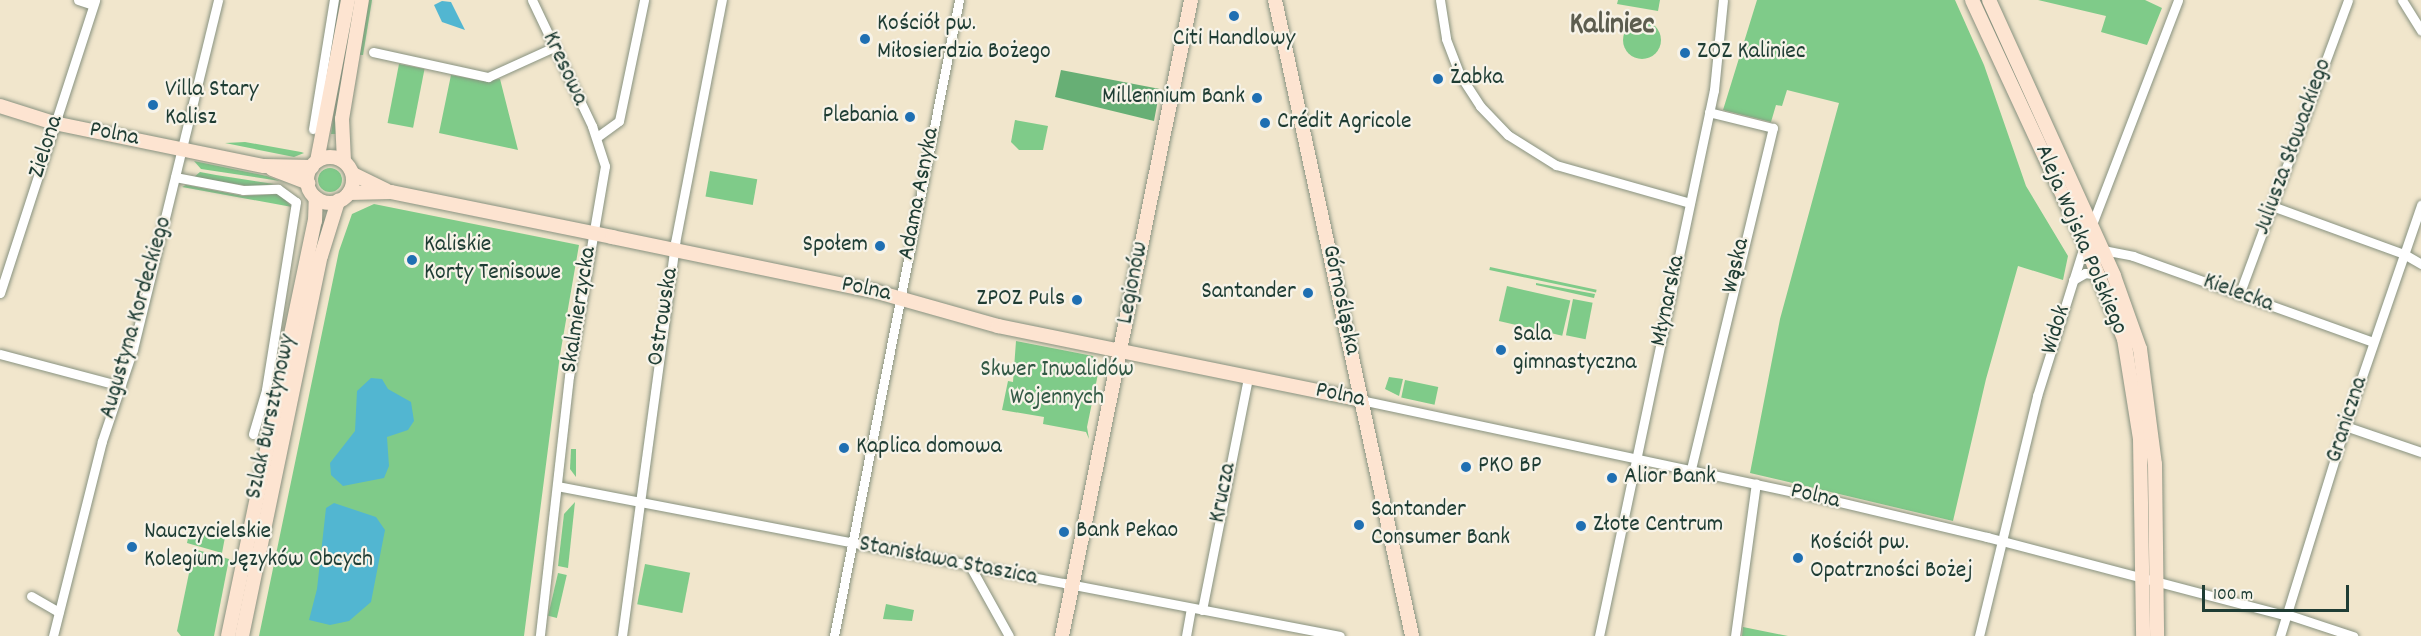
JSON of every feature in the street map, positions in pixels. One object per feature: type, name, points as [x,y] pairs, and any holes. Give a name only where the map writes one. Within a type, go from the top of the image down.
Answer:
[{"type":"street","points":[[78,0],[94,2]]},
{"type":"street","name":"Augustyna Kordeckiego","points":[[53,636],[102,441],[121,386],[218,0]]},
{"type":"street","points":[[313,129],[334,0]]},
{"type":"street","points":[[348,0],[315,164],[308,183],[316,198],[327,203],[344,197],[353,174],[344,161],[343,111],[362,0]]},
{"type":"street","name":"Kresowa","points":[[532,0],[597,137]]},
{"type":"street","points":[[597,137],[619,121],[644,0]]},
{"type":"street","name":"Ostrowska","points":[[622,636],[638,502],[674,250],[722,0]]},
{"type":"street","name":"Adama Asnyka","points":[[834,636],[959,0]]},
{"type":"street","name":"Legionów","points":[[1062,636],[1191,0]]},
{"type":"street","name":"Górnośląska","points":[[1275,0],[1412,636]]},
{"type":"street","points":[[1440,0],[1446,39],[1460,75],[1480,106],[1508,135],[1556,165],[1690,203]]},
{"type":"street","name":"Młynarska","points":[[1599,636],[1709,112],[1720,50],[1723,0]]},
{"type":"street","name":"Aleja Wojska Polskiego","points":[[1972,0],[2085,243],[2124,339],[2136,395],[2150,579],[2157,636]]},
{"type":"street","name":"Aleja Wojska Polskiego","points":[[1989,0],[2092,224],[2129,312],[2146,379],[2156,489],[2150,579],[2143,636]]},
{"type":"street","name":"Widok","points":[[1979,636],[1999,540],[2073,280],[2092,224],[2178,0]]},
{"type":"street","name":"Juliusza Słowackiego","points":[[2239,295],[2348,0]]},
{"type":"street","points":[[2402,0],[2421,32]]},
{"type":"street","name":"Zielona","points":[[0,293],[94,2]]},
{"type":"street","points":[[373,52],[488,77],[554,47]]},
{"type":"street","name":"Polna","points":[[0,106],[54,123],[264,166],[308,183]]},
{"type":"street","name":"Wąska","points":[[1691,469],[1773,128],[1709,112]]},
{"type":"street","name":"Skalmierzycka","points":[[540,636],[574,343],[605,166],[597,137]]},
{"type":"street","points":[[315,164],[331,157],[344,161]]},
{"type":"street","name":"Polna","points":[[264,166],[315,164]]},
{"type":"street","name":"Polna","points":[[353,174],[391,192],[900,297],[998,326],[1756,483],[1999,540],[2285,615],[2353,636]]},
{"type":"street","points":[[175,177],[243,190],[278,189],[290,194],[296,202],[266,390],[253,434]]},
{"type":"street","name":"Polna","points":[[344,197],[391,192]]},
{"type":"street","name":"Szlak Bursztynowy","points":[[242,636],[318,268],[344,197]]},
{"type":"street","name":"Szlak Bursztynowy","points":[[228,636],[315,221],[316,198]]},
{"type":"street","name":"Graniczna","points":[[2280,636],[2345,426],[2421,205]]},
{"type":"street","points":[[2272,206],[2404,254],[2421,264]]},
{"type":"street","name":"Kielecka","points":[[2103,250],[2133,256],[2373,342]]},
{"type":"street","points":[[2073,280],[2085,273],[2099,275]]},
{"type":"street","points":[[0,354],[121,386]]},
{"type":"street","name":"Krucza","points":[[1202,610],[1248,377]]},
{"type":"street","points":[[2345,426],[2421,452]]},
{"type":"street","points":[[1735,636],[1756,483]]},
{"type":"street","name":"Stanisława Staszica","points":[[557,486],[1340,636]]},
{"type":"street","points":[[970,566],[1009,636]]},
{"type":"street","points":[[31,596],[59,612]]},
{"type":"street","points":[[1186,636],[1191,608]]},
{"type":"green space","points":[[353,0],[336,134],[331,134]]},
{"type":"green space","points":[[367,0],[372,0],[363,55],[359,55]]},
{"type":"green space","points":[[1618,0],[1660,0],[1658,11],[1617,4]]},
{"type":"green space","points":[[1757,0],[1955,0],[1984,65],[2026,186],[2068,256],[2063,280],[2018,266],[1986,379],[1953,521],[1750,473],[1780,319],[1839,103],[1787,90],[1782,106],[1776,105],[1771,122],[1723,110]]},
{"type":"green space","points":[[2038,0],[2145,0],[2162,8],[2147,45],[2101,32],[2106,16]]},
{"type":"green space","points":[[1642,21],[1655,27],[1661,40],[1655,53],[1642,59],[1629,53],[1623,40],[1629,27]]},
{"type":"green space","points":[[399,64],[425,69],[413,128],[388,123]]},
{"type":"green space","points":[[1061,70],[1160,89],[1154,121],[1055,97]]},
{"type":"green space","points":[[451,75],[483,81],[500,79],[518,150],[439,133]]},
{"type":"green space","points":[[1015,120],[1048,126],[1043,150],[1019,150],[1011,142]]},
{"type":"green space","points":[[245,142],[304,153],[294,157],[225,143]]},
{"type":"green space","points":[[194,161],[267,176],[280,181],[201,169]]},
{"type":"green space","points":[[330,168],[339,171],[342,180],[339,189],[330,192],[321,189],[318,180],[321,171]]},
{"type":"green space","points":[[710,171],[757,179],[753,205],[705,197]]},
{"type":"green space","points":[[200,172],[274,184],[254,187],[194,177]]},
{"type":"green space","points":[[186,185],[243,196],[280,194],[292,207],[182,187]]},
{"type":"green space","points":[[374,204],[579,245],[560,355],[524,636],[259,636],[339,251],[352,214]]},
{"type":"green space","points":[[1490,267],[1597,290],[1596,293],[1489,270]]},
{"type":"green space","points":[[1536,283],[1595,294],[1594,298],[1536,285]]},
{"type":"green space","points":[[1507,286],[1570,301],[1562,336],[1499,321]]},
{"type":"green space","points":[[1573,299],[1593,303],[1586,339],[1566,335]]},
{"type":"green space","name":"Skwer Inwalidów Wojennych","points":[[1016,341],[1093,356],[1099,369],[1087,427],[1089,439],[1086,432],[1043,424],[1044,417],[1002,410],[1008,381],[1013,382]]},
{"type":"green space","points":[[1389,377],[1403,379],[1399,396],[1385,389]]},
{"type":"green space","points":[[1405,380],[1438,387],[1435,405],[1401,398]]},
{"type":"green space","points":[[571,449],[576,449],[576,477],[570,469]]},
{"type":"green space","points":[[575,502],[568,568],[558,566],[564,514]]},
{"type":"green space","points":[[190,529],[225,537],[222,553],[187,543]]},
{"type":"green space","points":[[194,549],[229,559],[214,636],[181,636],[177,631]]},
{"type":"green space","points":[[645,564],[690,573],[682,613],[637,604]]},
{"type":"green space","points":[[558,573],[567,575],[557,618],[548,616]]},
{"type":"green space","points":[[886,604],[914,610],[912,621],[883,619]]},
{"type":"green space","points":[[1743,627],[1788,636],[1742,636]]},
{"type":"water","points":[[442,1],[451,2],[465,30],[442,22],[434,5]]},
{"type":"water","points":[[371,378],[382,379],[388,389],[411,402],[414,421],[408,430],[387,437],[389,466],[384,478],[343,486],[331,475],[330,463],[355,431],[357,391]]},
{"type":"water","points":[[334,503],[376,517],[385,530],[371,602],[349,621],[330,625],[309,620],[317,589],[326,508]]},
{"type":"place","name":"Citi Handlowy","points":[[1234,16]]},
{"type":"place","name":"Kościół pw. Miłosierdzia Bożego","points":[[865,39]]},
{"type":"place","name":"ZOZ Kaliniec","points":[[1685,53]]},
{"type":"place","name":"Żabka","points":[[1438,79]]},
{"type":"place","name":"Millennium Bank","points":[[1257,98]]},
{"type":"place","name":"Villa Stary Kalisz","points":[[153,105]]},
{"type":"place","name":"Plebania","points":[[910,117]]},
{"type":"place","name":"Crédit Agricole","points":[[1265,123]]},
{"type":"place","name":"Społem","points":[[880,246]]},
{"type":"place","name":"Kaliskie Korty Tenisowe","points":[[412,260]]},
{"type":"place","name":"Santander","points":[[1308,293]]},
{"type":"place","name":"ZPOZ Puls","points":[[1077,300]]},
{"type":"place","name":"Sala gimnastyczna","points":[[1501,350]]},
{"type":"place","name":"Kaplica domowa","points":[[844,448]]},
{"type":"place","name":"PKO BP","points":[[1466,467]]},
{"type":"place","name":"Alior Bank","points":[[1612,478]]},
{"type":"place","name":"Santander Consumer Bank","points":[[1359,525]]},
{"type":"place","name":"Złote Centrum","points":[[1581,526]]},
{"type":"place","name":"Bank Pekao","points":[[1064,532]]},
{"type":"place","name":"Nauczycielskie Kolegium Języków Obcych","points":[[132,547]]},
{"type":"place","name":"Kościół pw. Opatrzności Bożej","points":[[1798,558]]},
{"type":"district","name":"Kaliniec","points":[[1612,27]]}]
